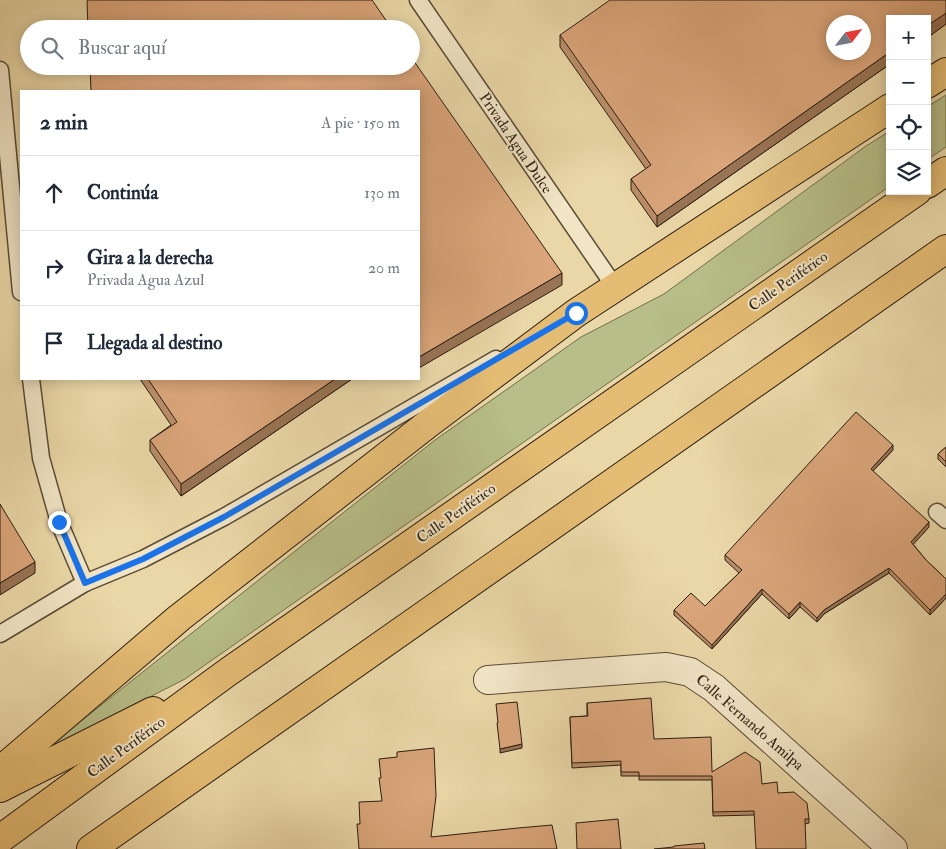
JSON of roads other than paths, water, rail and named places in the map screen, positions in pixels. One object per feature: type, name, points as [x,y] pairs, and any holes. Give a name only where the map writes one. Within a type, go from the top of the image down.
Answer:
[{"type":"highway","points":[[931,81],[946,72]]},
{"type":"highway","points":[[0,771],[179,618],[422,429],[576,313],[886,111]]},
{"type":"highway","points":[[931,181],[946,171]]},
{"type":"highway","name":"Calle Periférico","points":[[0,839],[228,672],[910,195]]},
{"type":"highway","points":[[92,849],[946,249]]},
{"type":"highway","points":[[0,788],[228,672]]},
{"type":"highway","points":[[103,849],[152,808]]},
{"type":"street","name":"Calle Fernando Amilpa","points":[[488,680],[666,667],[690,672],[714,688],[893,849]]},
{"type":"lane","name":"Privada Agua Dulce","points":[[418,0],[615,287]]},
{"type":"lane","points":[[0,70],[20,281]]},
{"type":"lane","points":[[0,634],[85,583],[143,559],[224,517],[576,313]]},
{"type":"lane","points":[[31,380],[41,458],[59,522],[85,583]]}]
